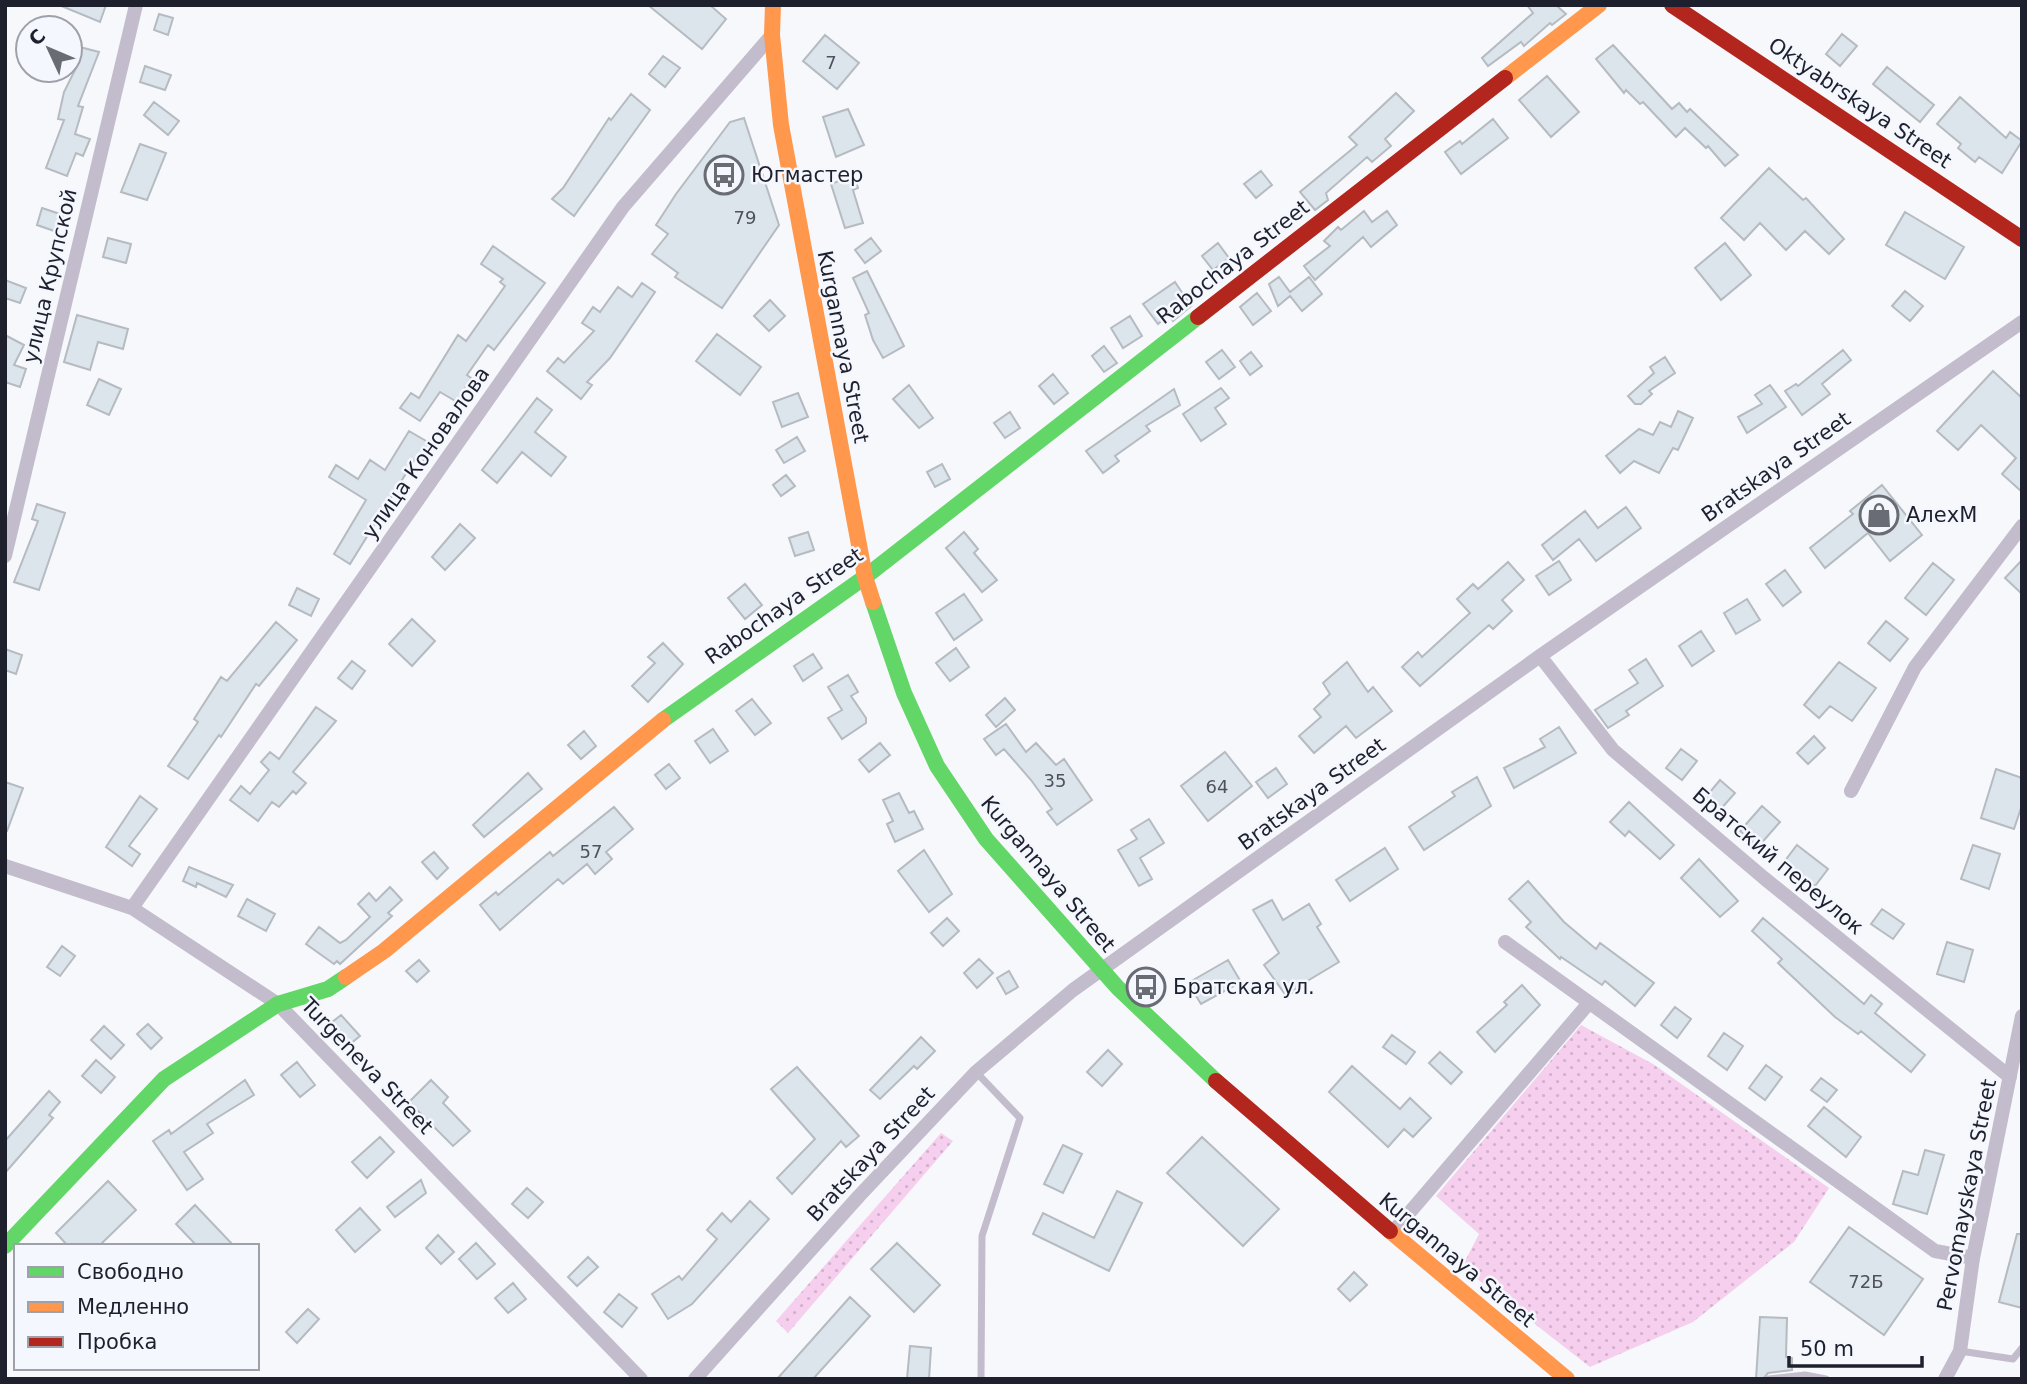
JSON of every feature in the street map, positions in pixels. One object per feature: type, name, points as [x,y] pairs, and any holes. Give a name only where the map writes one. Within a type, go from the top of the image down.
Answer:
[{"type":"street","name":"улица Крупской","points":[[5,556],[136,5]]},
{"type":"street","name":"Kurgannaya Street","points":[[774,5],[772,35],[781,125],[865,577],[904,693],[937,766],[986,839],[1101,971],[1250,1113],[1567,1379]]},
{"type":"street","name":"Rabochaya Street","points":[[5,1245],[164,1079],[278,1004],[328,989],[384,951],[681,705],[865,577],[1599,5]]},
{"type":"street","name":"Oktyabrskaya Street","points":[[1672,5],[1691,9],[2022,237]]},
{"type":"street","name":"улица Коновалова","points":[[132,908],[623,207],[772,35]]},
{"type":"street","name":"Bratskaya Street","points":[[695,1379],[859,1196],[976,1072],[1073,990],[1540,656],[2018,326]]},
{"type":"street","points":[[1851,791],[1915,667],[2022,526]]},
{"type":"street","name":"Братский переулок","points":[[1540,656],[1613,750],[1764,878],[2010,1077]]},
{"type":"street","name":"Turgeneva Street","points":[[5,866],[132,908],[278,1004],[641,1379]]},
{"type":"street","points":[[1505,942],[1935,1251],[1973,1258]]},
{"type":"street","points":[[1392,1233],[1589,1003]]},
{"type":"street","name":"Pervomayskaya Street","points":[[1945,1379],[1960,1351],[1973,1258],[2022,1016]]},
{"type":"lane","points":[[976,1072],[1020,1118],[982,1236],[981,1379]]},
{"type":"lane","points":[[1960,1351],[2013,1359],[2022,1348]]},
{"type":"lane","points":[[1769,1379],[1805,1375],[1826,1379]]},
{"type":"shaded area","points":[[1581,1025],[1653,1064],[1829,1188],[1794,1242],[1693,1322],[1590,1367],[1462,1267],[1479,1234],[1436,1196]]},
{"type":"shaded area","points":[[941,1133],[953,1141],[788,1333],[776,1321]]},
{"type":"building","points":[[59,5],[106,5],[100,22]]},
{"type":"building","points":[[648,5],[710,5],[726,19],[702,49]]},
{"type":"building","points":[[1527,5],[1556,5],[1566,14],[1552,25],[1550,23],[1524,46],[1521,42],[1488,66],[1482,58],[1533,13]]},
{"type":"building","points":[[159,14],[173,18],[168,35],[154,30]]},
{"type":"building","points":[[1842,34],[1857,46],[1840,66],[1826,54]]},
{"type":"building","points":[[825,35],[859,63],[837,89],[803,61]]},
{"type":"building","points":[[1613,45],[1672,109],[1679,103],[1687,112],[1690,109],[1738,155],[1725,166],[1708,146],[1706,148],[1685,128],[1676,137],[1643,102],[1640,104],[1626,90],[1624,93],[1596,59]]},
{"type":"building","points":[[84,48],[99,52],[78,106],[83,107],[75,134],[90,139],[83,156],[76,153],[67,176],[46,168],[64,120],[58,119],[68,84],[84,84]]},
{"type":"building","points":[[663,56],[680,68],[665,87],[649,74]]},
{"type":"building","points":[[145,66],[171,75],[165,90],[140,82]]},
{"type":"building","points":[[1887,67],[1934,105],[1920,122],[1873,84]]},
{"type":"building","points":[[1547,76],[1579,112],[1551,137],[1519,100]]},
{"type":"building","points":[[1396,93],[1414,111],[1385,139],[1391,146],[1372,162],[1367,157],[1326,193],[1328,200],[1315,210],[1300,192],[1357,145],[1349,137]]},
{"type":"building","points":[[631,94],[650,110],[574,216],[552,199],[563,188],[609,118],[611,120]]},
{"type":"building","points":[[1960,97],[2006,138],[2010,132],[2022,141],[2002,173],[1979,157],[1975,162],[1958,148],[1961,144],[1937,124]]},
{"type":"building","points":[[154,102],[179,121],[168,135],[144,115]]},
{"type":"building","points":[[848,109],[864,145],[836,157],[823,117]]},
{"type":"building","points":[[744,118],[779,225],[722,308],[675,277],[678,273],[652,254],[668,234],[656,225],[676,194],[730,122]]},
{"type":"building","points":[[1493,119],[1508,138],[1461,174],[1445,152],[1460,141],[1462,144]]},
{"type":"building","points":[[140,144],[166,153],[147,200],[121,192]]},
{"type":"building","points":[[1769,168],[1803,200],[1806,198],[1844,239],[1829,254],[1805,231],[1786,250],[1760,223],[1744,240],[1721,218]]},
{"type":"building","points":[[1261,171],[1272,185],[1256,198],[1244,184]]},
{"type":"building","points":[[854,175],[858,188],[853,190],[863,223],[845,228],[831,184]]},
{"type":"building","points":[[42,208],[63,215],[57,232],[37,225]]},
{"type":"building","points":[[1364,211],[1372,222],[1387,211],[1397,225],[1371,247],[1363,237],[1315,280],[1304,266],[1330,246],[1324,241],[1338,227],[1341,230]]},
{"type":"building","points":[[1905,212],[1964,247],[1945,279],[1886,245]]},
{"type":"building","points":[[108,238],[131,244],[126,263],[103,257]]},
{"type":"building","points":[[871,238],[881,251],[865,263],[855,250]]},
{"type":"building","points":[[1218,243],[1229,258],[1213,270],[1202,256]]},
{"type":"building","points":[[1725,243],[1751,275],[1721,300],[1695,268]]},
{"type":"building","points":[[493,246],[545,283],[494,350],[488,345],[467,375],[471,378],[457,402],[440,392],[420,421],[400,408],[411,393],[419,398],[458,335],[466,341],[505,286],[500,282],[503,279],[481,264]]},
{"type":"building","points":[[867,271],[904,346],[883,358],[873,340],[865,315],[869,313],[853,278]]},
{"type":"building","points":[[1279,277],[1290,292],[1309,277],[1322,294],[1302,311],[1290,296],[1278,306],[1269,284]]},
{"type":"building","points":[[5,280],[26,288],[20,303],[5,298]]},
{"type":"building","points":[[1175,282],[1191,306],[1173,321],[1169,315],[1158,324],[1143,304]]},
{"type":"building","points":[[642,283],[655,292],[610,358],[587,382],[592,385],[581,399],[547,371],[558,358],[564,363],[594,331],[582,323],[593,307],[600,312],[618,287],[632,297]]},
{"type":"building","points":[[1905,291],[1923,306],[1910,321],[1892,306]]},
{"type":"building","points":[[1257,293],[1271,311],[1253,325],[1240,307]]},
{"type":"building","points":[[770,300],[785,316],[769,331],[754,316]]},
{"type":"building","points":[[77,315],[128,329],[123,349],[98,342],[90,370],[64,362]]},
{"type":"building","points":[[1130,316],[1142,336],[1123,348],[1111,328]]},
{"type":"building","points":[[717,334],[761,367],[740,395],[696,361]]},
{"type":"building","points":[[5,335],[24,345],[14,365],[26,369],[20,387],[5,382]]},
{"type":"building","points":[[1104,346],[1117,363],[1104,372],[1092,356]]},
{"type":"building","points":[[1222,350],[1235,367],[1219,379],[1206,362]]},
{"type":"building","points":[[1843,350],[1851,360],[1822,384],[1830,394],[1802,415],[1785,391],[1796,384],[1798,386]]},
{"type":"building","points":[[1251,352],[1262,366],[1250,375],[1240,361]]},
{"type":"building","points":[[1665,357],[1675,373],[1649,391],[1652,394],[1641,404],[1635,404],[1628,396],[1654,373],[1650,367]]},
{"type":"building","points":[[1993,371],[2022,398],[2022,492],[2002,474],[2016,458],[1981,425],[1958,450],[1937,431]]},
{"type":"building","points":[[1053,374],[1068,393],[1054,404],[1039,386]]},
{"type":"building","points":[[99,379],[121,389],[109,415],[87,405]]},
{"type":"building","points":[[909,385],[933,418],[919,428],[893,399]]},
{"type":"building","points":[[1770,385],[1786,407],[1747,433],[1738,417],[1762,404],[1755,395]]},
{"type":"building","points":[[1221,388],[1229,398],[1215,408],[1226,424],[1201,441],[1183,414]]},
{"type":"building","points":[[1174,389],[1180,405],[1146,426],[1150,431],[1115,456],[1119,461],[1103,473],[1086,451]]},
{"type":"building","points":[[798,393],[808,417],[782,427],[773,402]]},
{"type":"building","points":[[537,398],[552,410],[535,432],[566,457],[551,476],[522,452],[497,483],[482,470]]},
{"type":"building","points":[[1678,411],[1693,418],[1678,450],[1673,448],[1659,473],[1634,461],[1620,473],[1606,456],[1639,429],[1653,435],[1660,422],[1671,427]]},
{"type":"building","points":[[1010,412],[1020,428],[1005,438],[994,423]]},
{"type":"building","points":[[409,431],[433,445],[422,464],[415,459],[350,564],[334,554],[366,500],[329,477],[336,465],[358,479],[370,460],[385,470]]},
{"type":"building","points":[[797,437],[805,451],[784,463],[776,450]]},
{"type":"building","points":[[942,464],[950,479],[935,487],[927,472]]},
{"type":"building","points":[[786,475],[795,486],[781,496],[773,485]]},
{"type":"building","points":[[1882,485],[1922,535],[1890,561],[1868,533],[1825,568],[1810,548],[1853,514],[1850,511]]},
{"type":"building","points":[[37,504],[65,513],[39,590],[14,582],[38,521],[32,519]]},
{"type":"building","points":[[1626,507],[1641,528],[1596,561],[1579,539],[1553,560],[1542,545],[1585,511],[1598,528]]},
{"type":"building","points":[[460,524],[475,538],[445,570],[432,557]]},
{"type":"building","points":[[808,532],[814,550],[795,556],[789,538]]},
{"type":"building","points":[[964,532],[978,549],[974,553],[997,580],[982,592],[946,548]]},
{"type":"building","points":[[2022,560],[2022,594],[2005,578]]},
{"type":"building","points":[[1559,561],[1571,580],[1549,595],[1536,576]]},
{"type":"building","points":[[1508,562],[1524,580],[1502,600],[1512,611],[1493,629],[1489,625],[1420,686],[1402,667],[1418,652],[1422,657],[1470,613],[1457,599],[1473,584],[1478,589]]},
{"type":"building","points":[[1933,563],[1954,580],[1926,615],[1905,598]]},
{"type":"building","points":[[1785,570],[1801,592],[1783,606],[1766,584]]},
{"type":"building","points":[[745,584],[762,605],[745,619],[728,598]]},
{"type":"building","points":[[297,588],[319,599],[311,616],[289,605]]},
{"type":"building","points":[[964,594],[982,620],[954,640],[936,613]]},
{"type":"building","points":[[1747,599],[1760,620],[1736,634],[1724,613]]},
{"type":"building","points":[[412,619],[435,641],[412,666],[389,644]]},
{"type":"building","points":[[1886,621],[1908,639],[1890,661],[1868,643]]},
{"type":"building","points":[[276,622],[297,640],[259,686],[256,684],[221,737],[219,735],[188,779],[168,766],[198,722],[194,719],[221,677],[227,681]]},
{"type":"building","points":[[1701,631],[1714,651],[1692,666],[1679,646]]},
{"type":"building","points":[[663,643],[683,664],[648,702],[632,686],[655,663],[648,657]]},
{"type":"building","points":[[956,648],[969,667],[950,681],[936,663]]},
{"type":"building","points":[[5,649],[22,655],[16,674],[5,670]]},
{"type":"building","points":[[813,654],[822,668],[803,681],[794,666]]},
{"type":"building","points":[[1646,659],[1663,686],[1626,711],[1629,715],[1608,728],[1595,710],[1638,683],[1629,670]]},
{"type":"building","points":[[352,661],[365,671],[352,689],[338,678]]},
{"type":"building","points":[[1347,662],[1368,692],[1373,687],[1392,711],[1356,738],[1346,726],[1314,753],[1299,736],[1321,717],[1314,709],[1330,694],[1323,683]]},
{"type":"building","points":[[1839,662],[1876,688],[1852,721],[1830,706],[1819,718],[1804,705]]},
{"type":"building","points":[[848,675],[858,692],[851,696],[866,718],[866,723],[842,739],[828,718],[842,710],[828,687]]},
{"type":"building","points":[[1005,698],[1015,710],[996,727],[986,715]]},
{"type":"building","points":[[752,699],[771,723],[755,735],[736,711]]},
{"type":"building","points":[[316,707],[336,721],[293,772],[306,783],[296,794],[293,791],[279,807],[272,802],[258,821],[230,800],[241,786],[250,794],[269,770],[261,762],[270,752],[279,759]]},
{"type":"building","points":[[1006,724],[1026,752],[1036,743],[1056,765],[1064,759],[1092,800],[1057,825],[1047,812],[1052,809],[1031,780],[1004,749],[996,755],[984,739]]},
{"type":"building","points":[[1559,727],[1576,753],[1514,788],[1504,768],[1545,747],[1540,739]]},
{"type":"building","points":[[713,729],[728,751],[710,763],[695,741]]},
{"type":"building","points":[[584,731],[596,746],[581,759],[568,745]]},
{"type":"building","points":[[1814,736],[1825,748],[1808,764],[1797,753]]},
{"type":"building","points":[[880,743],[890,755],[869,772],[859,760]]},
{"type":"building","points":[[1681,749],[1697,761],[1682,780],[1666,768]]},
{"type":"building","points":[[1225,752],[1252,786],[1208,821],[1181,786]]},
{"type":"building","points":[[669,764],[680,778],[666,789],[655,775]]},
{"type":"building","points":[[1276,768],[1287,784],[1268,798],[1256,782]]},
{"type":"building","points":[[1996,769],[2022,778],[2022,805],[2014,829],[1981,818]]},
{"type":"building","points":[[528,773],[542,789],[484,837],[473,825]]},
{"type":"building","points":[[1477,777],[1491,806],[1424,850],[1409,827],[1455,796],[1452,792]]},
{"type":"building","points":[[1720,780],[1735,793],[1719,811],[1705,798]]},
{"type":"building","points":[[5,782],[23,788],[7,831],[5,831]]},
{"type":"building","points":[[899,793],[909,813],[914,811],[923,829],[895,842],[887,824],[893,821],[883,800]]},
{"type":"building","points":[[140,796],[157,809],[129,846],[140,854],[132,866],[106,847]]},
{"type":"building","points":[[1629,802],[1674,845],[1660,859],[1629,831],[1625,836],[1610,822]]},
{"type":"building","points":[[1762,806],[1780,822],[1758,847],[1740,831]]},
{"type":"building","points":[[614,807],[633,829],[606,852],[612,859],[595,874],[587,864],[563,884],[558,879],[500,930],[480,905],[496,892],[498,895],[550,852],[553,856]]},
{"type":"building","points":[[1149,819],[1164,843],[1140,858],[1152,879],[1139,886],[1118,850],[1137,839],[1131,830]]},
{"type":"building","points":[[1797,845],[1828,869],[1815,886],[1784,862]]},
{"type":"building","points":[[1973,845],[2000,854],[1989,889],[1961,879]]},
{"type":"building","points":[[1385,848],[1398,869],[1350,901],[1336,880]]},
{"type":"building","points":[[924,850],[952,894],[929,912],[898,871]]},
{"type":"building","points":[[434,852],[448,868],[437,879],[422,862]]},
{"type":"building","points":[[1699,859],[1738,901],[1720,917],[1681,878]]},
{"type":"building","points":[[189,867],[233,885],[226,897],[197,883],[196,887],[183,881]]},
{"type":"building","points":[[1528,881],[1564,922],[1596,949],[1600,943],[1654,983],[1635,1006],[1605,981],[1602,985],[1561,957],[1560,959],[1526,927],[1531,922],[1509,899]]},
{"type":"building","points":[[390,887],[402,900],[388,913],[392,916],[340,964],[337,961],[334,964],[306,944],[319,927],[340,943],[346,940],[370,917],[358,904],[369,893],[376,901]]},
{"type":"building","points":[[247,899],[275,914],[266,931],[238,916]]},
{"type":"building","points":[[1272,900],[1283,920],[1309,904],[1321,924],[1317,927],[1339,962],[1299,986],[1287,997],[1264,965],[1279,953],[1253,910]]},
{"type":"building","points":[[1882,909],[1904,924],[1893,939],[1871,924]]},
{"type":"building","points":[[947,918],[959,931],[943,946],[931,933]]},
{"type":"building","points":[[1763,918],[1864,1004],[1871,995],[1882,1004],[1875,1013],[1925,1055],[1911,1072],[1861,1031],[1858,1034],[1835,1017],[1778,963],[1782,959],[1752,931]]},
{"type":"building","points":[[1947,942],[1973,950],[1964,982],[1937,974]]},
{"type":"building","points":[[62,946],[75,956],[60,976],[47,967]]},
{"type":"building","points":[[979,959],[993,973],[977,988],[964,973]]},
{"type":"building","points":[[419,960],[429,971],[417,982],[406,971]]},
{"type":"building","points":[[1228,960],[1241,982],[1201,1004],[1188,983]]},
{"type":"building","points":[[1009,971],[1018,987],[1006,994],[997,978]]},
{"type":"building","points":[[1522,985],[1540,1005],[1495,1052],[1477,1032],[1507,1005],[1504,1002]]},
{"type":"building","points":[[1675,1007],[1691,1019],[1677,1038],[1661,1025]]},
{"type":"building","points":[[341,1015],[360,1036],[349,1045],[331,1023]]},
{"type":"building","points":[[148,1024],[162,1038],[151,1049],[137,1034]]},
{"type":"building","points":[[104,1026],[124,1045],[111,1059],[91,1040]]},
{"type":"building","points":[[1724,1033],[1743,1046],[1727,1070],[1708,1056]]},
{"type":"building","points":[[1392,1035],[1415,1052],[1406,1064],[1383,1047]]},
{"type":"building","points":[[921,1037],[935,1051],[917,1069],[914,1066],[880,1099],[870,1090]]},
{"type":"building","points":[[1108,1050],[1122,1064],[1102,1086],[1087,1072]]},
{"type":"building","points":[[1440,1052],[1462,1072],[1451,1084],[1429,1063]]},
{"type":"building","points":[[96,1060],[115,1077],[101,1093],[82,1076]]},
{"type":"building","points":[[297,1062],[315,1085],[300,1097],[281,1075]]},
{"type":"building","points":[[1766,1065],[1782,1077],[1765,1100],[1749,1088]]},
{"type":"building","points":[[1352,1066],[1400,1109],[1410,1098],[1431,1118],[1413,1137],[1404,1129],[1388,1147],[1329,1092]]},
{"type":"building","points":[[797,1067],[859,1136],[846,1147],[841,1141],[792,1194],[777,1178],[815,1139],[771,1089]]},
{"type":"building","points":[[1821,1078],[1837,1090],[1827,1102],[1811,1090]]},
{"type":"building","points":[[245,1080],[254,1095],[207,1124],[213,1133],[184,1152],[203,1179],[187,1190],[153,1141],[169,1130],[171,1134]]},
{"type":"building","points":[[431,1080],[448,1097],[443,1103],[470,1131],[453,1146],[409,1102]]},
{"type":"building","points":[[49,1091],[60,1102],[49,1115],[53,1118],[5,1173],[5,1141]]},
{"type":"building","points":[[1824,1107],[1861,1137],[1846,1157],[1808,1126]]},
{"type":"building","points":[[380,1137],[394,1152],[367,1178],[352,1162]]},
{"type":"building","points":[[1202,1137],[1279,1209],[1243,1246],[1167,1173]]},
{"type":"building","points":[[1063,1145],[1082,1154],[1063,1193],[1044,1184]]},
{"type":"building","points":[[1925,1150],[1944,1155],[1927,1214],[1893,1204],[1903,1171],[1918,1175]]},
{"type":"building","points":[[421,1180],[426,1193],[395,1217],[387,1207]]},
{"type":"building","points":[[108,1181],[136,1210],[101,1244],[66,1244],[56,1233]]},
{"type":"building","points":[[527,1188],[543,1202],[528,1218],[512,1204]]},
{"type":"building","points":[[1117,1191],[1142,1203],[1109,1271],[1033,1234],[1043,1213],[1094,1238]]},
{"type":"building","points":[[750,1201],[769,1219],[692,1304],[668,1319],[652,1294],[679,1276],[682,1280],[717,1239],[707,1230],[722,1213],[731,1222]]},
{"type":"building","points":[[195,1205],[232,1244],[195,1244],[176,1224]]},
{"type":"building","points":[[360,1208],[380,1230],[355,1252],[336,1230]]},
{"type":"building","points":[[1849,1227],[1923,1279],[1884,1335],[1810,1282]]},
{"type":"building","points":[[2017,1234],[2022,1234],[2022,1308],[1999,1302]]},
{"type":"building","points":[[438,1235],[454,1252],[441,1264],[426,1248]]},
{"type":"building","points":[[476,1243],[495,1264],[477,1279],[459,1259]]},
{"type":"building","points":[[897,1243],[940,1285],[914,1312],[871,1269]]},
{"type":"building","points":[[588,1257],[598,1267],[577,1286],[568,1277]]},
{"type":"building","points":[[1354,1272],[1367,1285],[1350,1301],[1338,1289]]},
{"type":"building","points":[[513,1283],[526,1299],[508,1313],[495,1298]]},
{"type":"building","points":[[619,1294],[637,1308],[622,1327],[604,1312]]},
{"type":"building","points":[[850,1297],[870,1316],[813,1379],[777,1379]]},
{"type":"building","points":[[308,1309],[319,1319],[297,1343],[286,1332]]},
{"type":"building","points":[[1760,1317],[1787,1318],[1786,1357],[1792,1358],[1792,1370],[1768,1373],[1763,1379],[1756,1379]]},
{"type":"building","points":[[910,1346],[931,1348],[929,1379],[907,1379]]},
{"type":"traffic: fast","points":[[663,720],[865,577],[1198,317]]},
{"type":"traffic: fast","points":[[873,602],[904,693],[937,766],[986,839],[1118,988],[1216,1081]]},
{"type":"traffic: fast","points":[[5,1246],[164,1079],[278,1004],[328,989],[346,977]]},
{"type":"traffic: slow","points":[[773,5],[772,35],[781,125],[865,577],[873,602]]},
{"type":"traffic: slow","points":[[1505,78],[1599,5]]},
{"type":"traffic: slow","points":[[346,977],[384,951],[663,720]]},
{"type":"traffic: slow","points":[[1390,1231],[1567,1379]]},
{"type":"traffic: jam","points":[[1672,5],[2022,239]]},
{"type":"traffic: jam","points":[[1198,317],[1505,78]]},
{"type":"traffic: jam","points":[[1216,1081],[1390,1231]]},
{"type":"place","name":"Югмастер","points":[[724,175]]},
{"type":"place","name":"АлехМ","points":[[1879,515]]},
{"type":"place","name":"Братская ул.","points":[[1146,987]]}]
